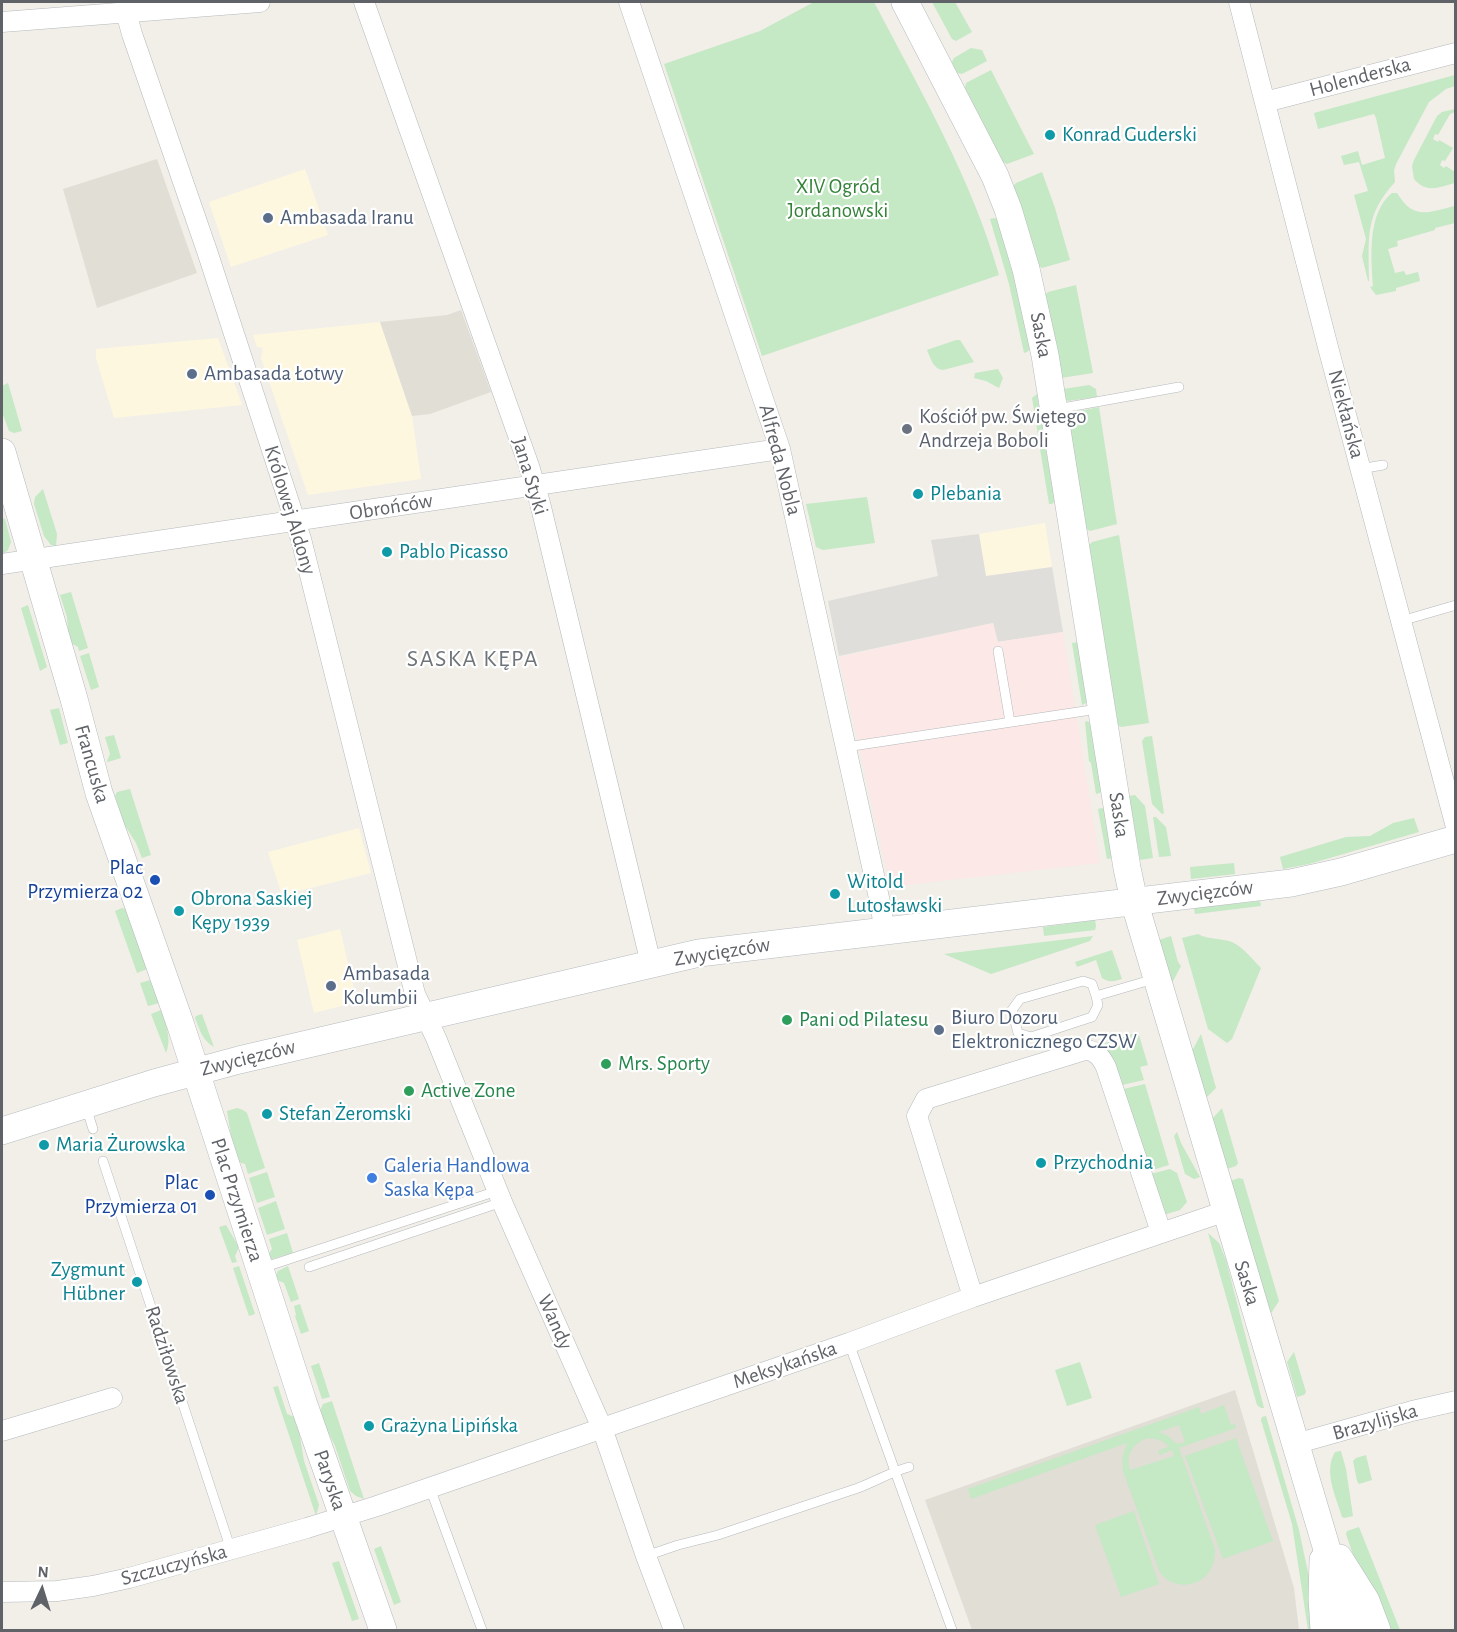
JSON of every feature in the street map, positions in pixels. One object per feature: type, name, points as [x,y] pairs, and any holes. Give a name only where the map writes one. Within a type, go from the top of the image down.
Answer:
[{"type":"street","points":[[2,22],[260,2]]},
{"type":"street","name":"Jana Styki","points":[[364,2],[535,485],[651,964]]},
{"type":"street","name":"Alfreda Nobla","points":[[630,2],[780,449],[881,907],[884,930]]},
{"type":"street","name":"Saska","points":[[905,2],[995,177],[1008,209],[1033,295],[1054,409],[1134,902],[1351,1630]]},
{"type":"street","name":"Niekłańska","points":[[1239,2],[1455,827]]},
{"type":"street","name":"Królowej Aldony","points":[[126,12],[301,538],[415,994],[426,1017]]},
{"type":"street","name":"Holenderska","points":[[1265,102],[1455,52]]},
{"type":"street","name":"Obrońców","points":[[2,564],[780,449]]},
{"type":"street","name":"Francuska","points":[[2,452],[99,793],[196,1071]]},
{"type":"street","name":"Zwycięzców","points":[[2,1131],[89,1117],[196,1071],[719,950],[1291,883],[1341,872],[1455,839]]},
{"type":"street","name":"Wandy","points":[[426,1017],[500,1196],[602,1428],[674,1630]]},
{"type":"street","points":[[973,1297],[917,1116],[926,1099],[1085,1050],[1095,1052],[1106,1066],[1161,1232]]},
{"type":"street","name":"Plac Przymierza","points":[[196,1071],[279,1329]]},
{"type":"street","name":"Meksykańska","points":[[343,1517],[1226,1211]]},
{"type":"street","name":"Paryska","points":[[279,1329],[383,1630]]},
{"type":"street","points":[[2,1431],[112,1398]]},
{"type":"street","name":"Brazylijska","points":[[1295,1444],[1455,1401]]},
{"type":"street","name":"Szczuczyńska","points":[[2,1592],[57,1591],[93,1586],[231,1550],[343,1517]]},
{"type":"street","points":[[1324,1535],[1322,1598],[1324,1630]]},
{"type":"street","points":[[1324,1535],[1366,1601],[1377,1630]]},
{"type":"lane","points":[[1054,409],[1179,387]]},
{"type":"lane","points":[[1360,469],[1383,465]]},
{"type":"lane","points":[[1401,621],[1455,605]]},
{"type":"lane","points":[[998,651],[1010,722]]},
{"type":"lane","points":[[846,747],[1102,708]]},
{"type":"lane","points":[[1096,996],[1156,978]]},
{"type":"lane","points":[[1083,981],[1092,984],[1096,996],[1098,1005],[1092,1017],[1031,1037],[1018,1033],[1012,1010],[1020,999],[1083,981]]},
{"type":"lane","name":"Radziłowska","points":[[103,1161],[231,1550]]},
{"type":"lane","points":[[309,1267],[500,1196]]},
{"type":"lane","points":[[259,1269],[500,1196]]},
{"type":"lane","points":[[849,1342],[952,1630]]},
{"type":"lane","points":[[646,1556],[858,1488],[894,1471],[909,1467]]},
{"type":"lane","points":[[430,1488],[483,1630]]},
{"type":"shaded area","points":[[157,159],[197,273],[97,308],[63,189]]},
{"type":"shaded area","name":"Ambasada Iranu","points":[[305,169],[328,235],[231,267],[209,202]]},
{"type":"shaded area","points":[[461,310],[491,392],[430,414],[412,416],[380,322],[447,315]]},
{"type":"shaded area","points":[[380,322],[412,416],[421,479],[308,495],[261,358],[263,348],[257,347],[253,335]]},
{"type":"shaded area","points":[[218,338],[242,405],[114,418],[96,358],[96,349]]},
{"type":"shaded area","points":[[1045,523],[1052,567],[986,576],[979,534]]},
{"type":"shaded area","points":[[979,534],[986,576],[1052,567],[1063,632],[997,642],[993,623],[839,656],[828,601],[938,576],[931,540]]},
{"type":"shaded area","points":[[993,623],[998,642],[1063,632],[1100,863],[890,887],[839,657]]},
{"type":"shaded area","points":[[359,828],[371,873],[282,895],[268,852]]},
{"type":"shaded area","name":"Ambasada Kolumbii","points":[[340,929],[357,1002],[314,1013],[297,940]]},
{"type":"shaded area","points":[[1235,1390],[1294,1588],[1299,1630],[972,1630],[925,1500]]},
{"type":"green space","name":"XIV Ogród Jordanowski","points":[[814,2],[874,2],[960,170],[988,239],[999,275],[762,356],[664,64],[760,31]]},
{"type":"green space","points":[[932,2],[955,2],[972,32],[956,41],[952,39]]},
{"type":"green space","points":[[971,48],[982,50],[987,61],[962,74],[957,73],[952,62],[954,58]]},
{"type":"green space","points":[[991,70],[1034,154],[1007,164],[1003,162],[965,88],[966,83]]},
{"type":"green space","points":[[1455,75],[1455,86],[1446,89],[1429,102],[1396,164],[1395,182],[1385,194],[1373,217],[1369,240],[1368,281],[1362,256],[1366,239],[1354,195],[1368,191],[1359,162],[1344,165],[1341,156],[1358,151],[1362,165],[1385,158],[1376,118],[1374,114],[1318,129],[1314,113]]},
{"type":"green space","points":[[1455,109],[1433,139],[1453,148],[1440,165],[1455,172],[1455,183],[1433,188],[1424,187],[1414,179],[1412,166],[1414,160],[1437,116],[1442,112]]},
{"type":"green space","points":[[1042,172],[1070,260],[1042,268],[1037,265],[1031,238],[1013,186]]},
{"type":"green space","points":[[1392,193],[1397,193],[1409,208],[1416,211],[1429,212],[1455,206],[1455,223],[1397,241],[1398,246],[1388,249],[1395,273],[1404,271],[1406,275],[1418,272],[1420,281],[1396,288],[1396,291],[1376,295],[1370,287],[1373,286],[1372,236],[1378,212]]},
{"type":"green space","points":[[990,219],[998,219],[1019,295],[1030,349],[1024,353],[1009,284]]},
{"type":"green space","points":[[1076,285],[1093,373],[1061,378],[1045,295],[1048,292]]},
{"type":"green space","points":[[960,340],[974,362],[943,370],[937,368],[927,350]]},
{"type":"green space","points":[[998,369],[1003,378],[999,388],[974,378],[975,373]]},
{"type":"green space","points":[[8,383],[22,431],[14,433],[9,431],[2,412],[2,386]]},
{"type":"green space","points":[[1089,385],[1096,389],[1097,397],[1068,401],[1065,399],[1063,389]]},
{"type":"green space","points":[[1037,394],[1043,432],[1038,435],[1032,398]]},
{"type":"green space","points":[[1099,407],[1117,524],[1090,531],[1086,529],[1067,416],[1070,413]]},
{"type":"green space","points":[[1044,448],[1055,501],[1052,504],[1049,504],[1040,449]]},
{"type":"green space","points":[[43,489],[57,534],[56,546],[51,545],[44,536],[34,504],[35,497]]},
{"type":"green space","points":[[867,497],[875,543],[823,550],[816,547],[806,504]]},
{"type":"green space","points":[[2,518],[5,519],[11,542],[8,550],[2,555]]},
{"type":"green space","points":[[1119,535],[1149,723],[1121,727],[1118,725],[1089,545],[1092,542]]},
{"type":"green space","points":[[71,592],[88,648],[79,651],[78,647],[69,642],[67,617],[60,595]]},
{"type":"green space","points":[[28,605],[47,667],[40,671],[21,608]]},
{"type":"green space","points":[[1079,642],[1088,702],[1082,705],[1072,643]]},
{"type":"green space","points":[[89,653],[99,687],[91,690],[80,656]]},
{"type":"green space","points":[[59,708],[68,743],[60,745],[50,710]]},
{"type":"green space","points":[[1085,722],[1091,724],[1102,790],[1096,794],[1089,761]]},
{"type":"green space","points":[[114,735],[121,758],[108,762],[110,754],[105,737]]},
{"type":"green space","points":[[1152,736],[1164,813],[1162,814],[1152,804],[1142,741],[1145,737]]},
{"type":"green space","points":[[130,789],[151,855],[142,858],[124,824],[115,796],[117,792]]},
{"type":"green space","points":[[1135,795],[1145,806],[1153,858],[1140,860],[1129,796]]},
{"type":"green space","points":[[1098,809],[1105,810],[1113,858],[1107,859]]},
{"type":"green space","points":[[1153,817],[1156,817],[1166,827],[1171,856],[1159,857]]},
{"type":"green space","points":[[1414,818],[1419,832],[1309,864],[1283,869],[1280,857],[1346,837],[1370,836],[1393,823]]},
{"type":"green space","points":[[1234,863],[1235,874],[1191,879],[1190,867]]},
{"type":"green space","points":[[1260,901],[1261,906],[1195,914],[1194,908]]},
{"type":"green space","points":[[126,909],[147,969],[137,973],[115,911]]},
{"type":"green space","points":[[1095,920],[1095,930],[1044,936],[1043,927]]},
{"type":"green space","points":[[1198,934],[1236,944],[1261,968],[1232,1039],[1227,1043],[1208,1029],[1182,938]]},
{"type":"green space","points":[[1093,936],[1090,941],[991,974],[944,954]]},
{"type":"green space","points":[[1171,936],[1181,966],[1172,983],[1159,940]]},
{"type":"green space","points":[[1112,950],[1122,979],[1110,981],[1102,978],[1096,960],[1077,967],[1075,962]]},
{"type":"green space","points":[[150,980],[159,1003],[148,1006],[140,983]]},
{"type":"green space","points":[[161,1010],[168,1037],[166,1053],[151,1014]]},
{"type":"green space","points":[[202,1014],[214,1047],[204,1038],[195,1018]]},
{"type":"green space","points":[[1138,1032],[1148,1065],[1140,1067],[1144,1080],[1118,1086],[1094,1047]]},
{"type":"green space","points":[[1201,1034],[1216,1088],[1206,1098],[1192,1051]]},
{"type":"green space","points":[[1145,1084],[1169,1165],[1146,1172],[1119,1090]]},
{"type":"green space","points":[[237,1108],[247,1113],[265,1168],[248,1174],[245,1164],[235,1161],[227,1111]]},
{"type":"green space","points":[[1222,1108],[1238,1163],[1227,1169],[1212,1119]]},
{"type":"green space","points":[[1177,1132],[1200,1177],[1194,1179],[1185,1174],[1174,1136]]},
{"type":"green space","points":[[1170,1169],[1177,1173],[1187,1202],[1180,1210],[1160,1216],[1147,1175]]},
{"type":"green space","points":[[267,1172],[275,1197],[257,1203],[249,1178]]},
{"type":"green space","points":[[1243,1179],[1279,1301],[1270,1315],[1230,1181]]},
{"type":"green space","points":[[276,1201],[285,1229],[267,1235],[258,1208]]},
{"type":"green space","points":[[226,1225],[239,1247],[235,1256],[237,1262],[232,1263],[219,1227]]},
{"type":"green space","points":[[287,1233],[293,1253],[269,1258],[268,1255],[272,1249],[269,1239]]},
{"type":"green space","points":[[1208,1233],[1219,1243],[1226,1260],[1264,1408],[1257,1405]]},
{"type":"green space","points":[[239,1266],[255,1314],[249,1316],[233,1268]]},
{"type":"green space","points":[[288,1266],[299,1299],[291,1302],[284,1283],[277,1280],[276,1275],[278,1271]]},
{"type":"green space","points":[[300,1304],[309,1331],[301,1334],[294,1306]]},
{"type":"green space","points":[[1294,1352],[1306,1392],[1297,1397],[1287,1362]]},
{"type":"green space","points":[[1080,1362],[1092,1398],[1067,1406],[1055,1370]]},
{"type":"green space","points":[[319,1363],[330,1397],[322,1399],[311,1366]]},
{"type":"green space","points":[[278,1386],[287,1414],[297,1418],[304,1461],[319,1505],[316,1516],[273,1387]]},
{"type":"green space","points":[[332,1401],[364,1499],[350,1491],[335,1446],[319,1413],[323,1404]]},
{"type":"green space","points":[[1224,1405],[1231,1425],[1235,1424],[1236,1428],[1179,1448],[1215,1549],[1211,1569],[1198,1582],[1176,1584],[1159,1571],[1123,1471],[1122,1459],[1127,1443],[971,1499],[968,1489],[1199,1407],[1201,1414]],"holes":[[[1179,1425],[1185,1442],[1177,1444],[1159,1432]],[[1148,1438],[1160,1440],[1169,1446],[1158,1451],[1160,1455],[1172,1450],[1174,1456],[1130,1470],[1129,1459],[1134,1446]]]},
{"type":"green space","points":[[1266,1416],[1299,1530],[1309,1577],[1316,1630],[1308,1630],[1292,1524],[1261,1420]]},
{"type":"green space","points":[[1236,1438],[1273,1541],[1223,1559],[1185,1456]]},
{"type":"green space","points":[[1341,1451],[1353,1516],[1344,1518],[1330,1476],[1335,1452]]},
{"type":"green space","points":[[1366,1455],[1372,1480],[1359,1484],[1353,1461]]},
{"type":"green space","points":[[1134,1511],[1159,1584],[1121,1597],[1095,1525]]},
{"type":"green space","points":[[1359,1527],[1400,1630],[1390,1630],[1382,1610],[1358,1569],[1346,1534],[1347,1531]]},
{"type":"green space","points":[[381,1546],[401,1602],[394,1605],[374,1549]]},
{"type":"green space","points":[[339,1561],[359,1619],[352,1621],[332,1563]]},
{"type":"place","name":"Konrad Guderski","points":[[1050,135]]},
{"type":"place","name":"Ambasada Iranu","points":[[268,218]]},
{"type":"place","name":"Ambasada Łotwy","points":[[192,374]]},
{"type":"place","name":"Kościół pw. Świętego Andrzeja Boboli","points":[[907,429]]},
{"type":"place","name":"Plebania","points":[[918,494]]},
{"type":"place","name":"Pablo Picasso","points":[[387,552]]},
{"type":"place","name":"Plac Przymierza 02","points":[[155,880]]},
{"type":"place","name":"Witold Lutosławski","points":[[835,894]]},
{"type":"place","name":"Obrona Saskiej Kępy 1939","points":[[179,911]]},
{"type":"place","name":"Ambasada Kolumbii","points":[[331,986]]},
{"type":"place","name":"Pani od Pilatesu","points":[[787,1020]]},
{"type":"place","name":"Biuro Dozoru Elektronicznego CZSW","points":[[939,1030]]},
{"type":"place","name":"Mrs. Sporty","points":[[606,1064]]},
{"type":"place","name":"Active Zone","points":[[409,1091]]},
{"type":"place","name":"Stefan Żeromski","points":[[267,1114]]},
{"type":"place","name":"Maria Żurowska","points":[[44,1145]]},
{"type":"place","name":"Przychodnia","points":[[1041,1163]]},
{"type":"place","name":"Galeria Handlowa Saska Kępa","points":[[372,1178]]},
{"type":"place","name":"Plac Przymierza 01","points":[[210,1195]]},
{"type":"place","name":"Zygmunt Hübner","points":[[137,1282]]},
{"type":"place","name":"Grażyna Lipińska","points":[[369,1426]]},
{"type":"district","name":"SASKA KĘPA","points":[[473,659]]}]
